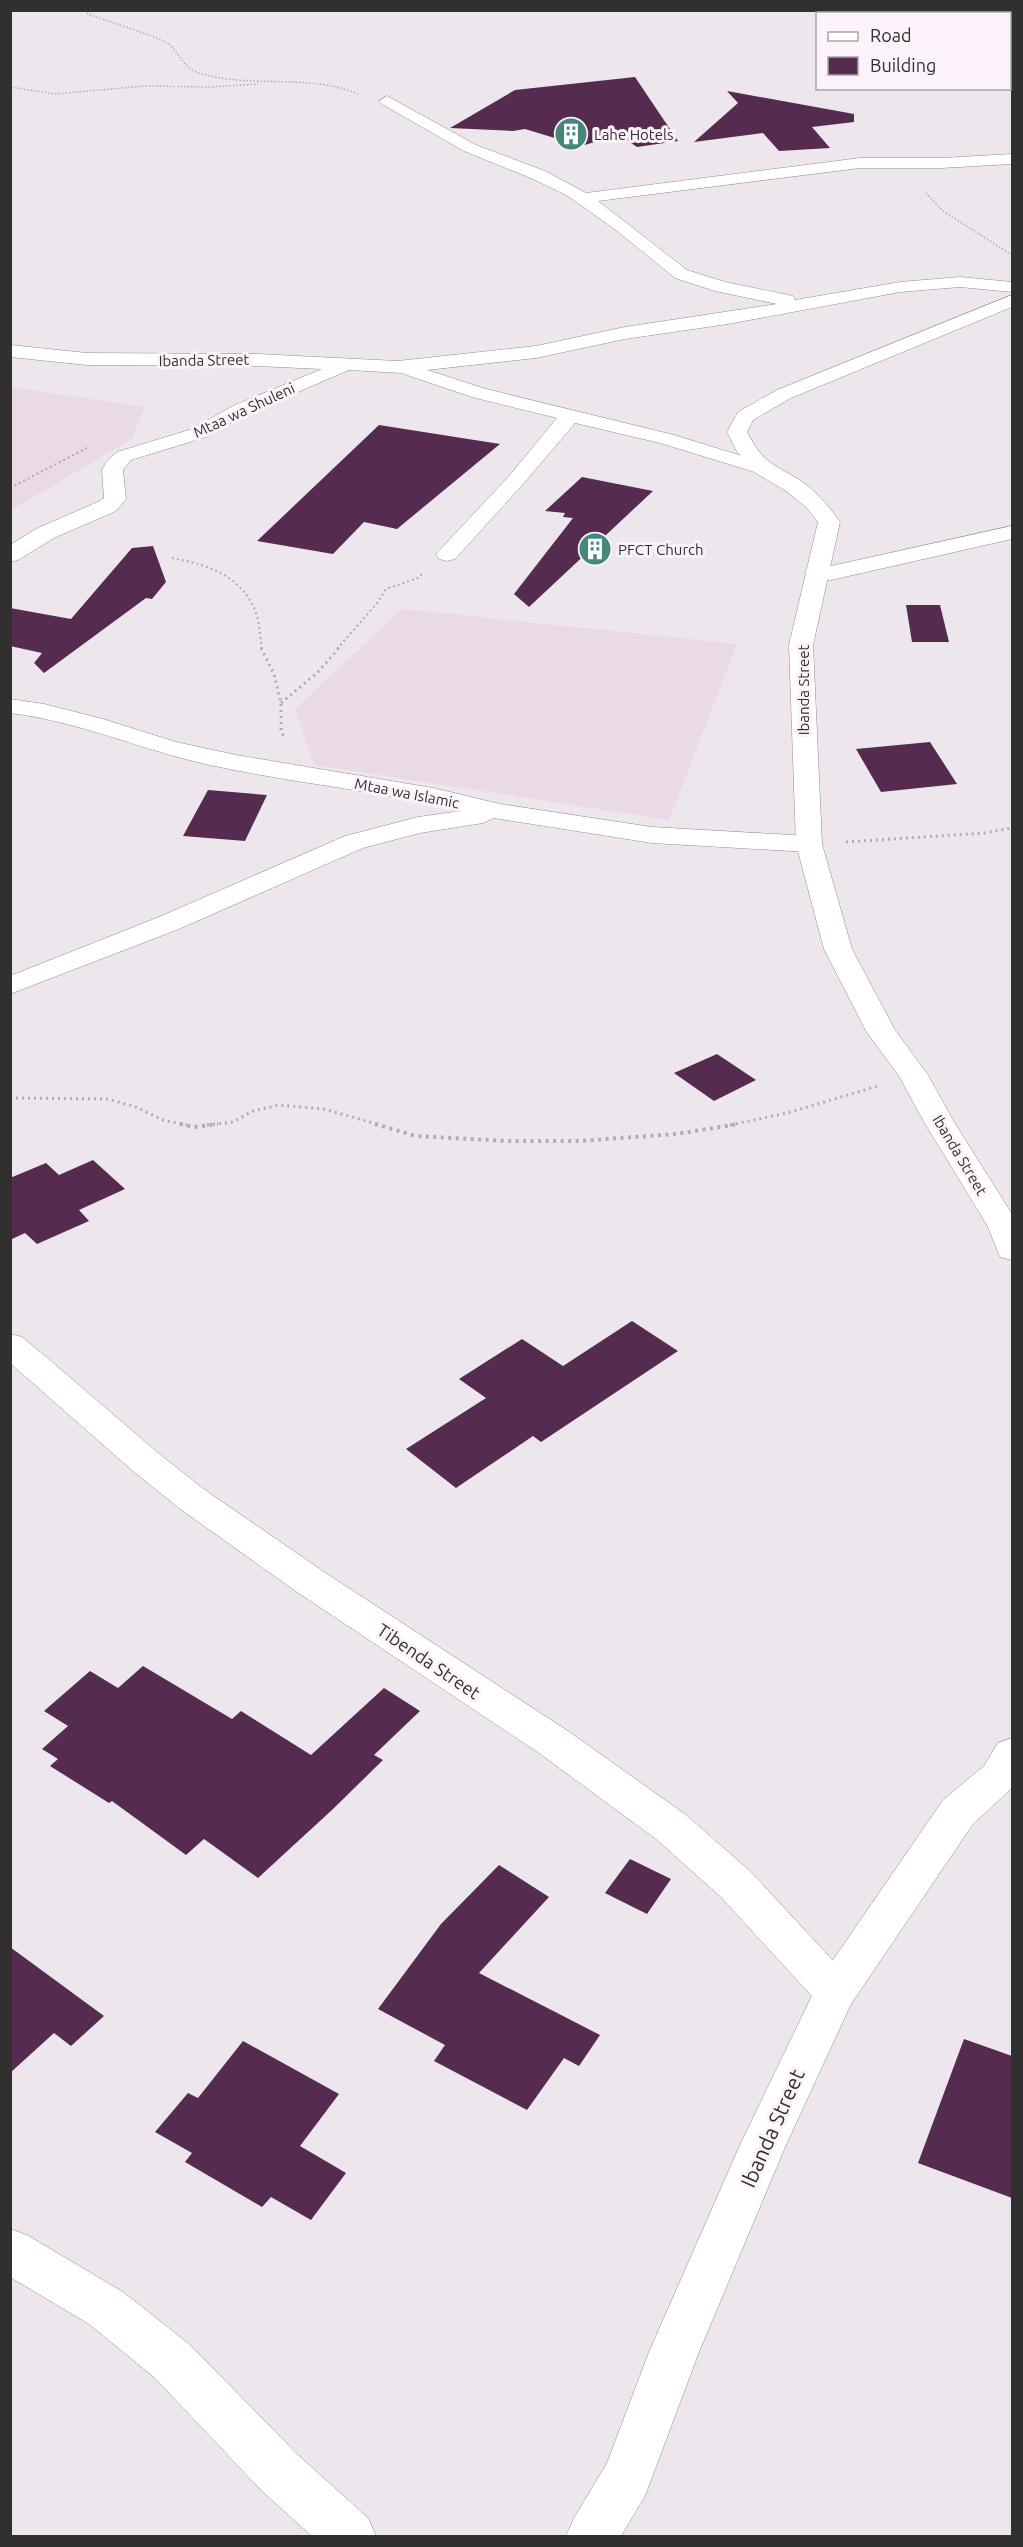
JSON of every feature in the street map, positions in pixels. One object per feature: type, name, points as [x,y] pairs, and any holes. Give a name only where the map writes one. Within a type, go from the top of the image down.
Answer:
[{"type":"street","points":[[387,101],[470,148],[539,174],[583,198],[681,274],[721,287],[806,303]]},
{"type":"street","points":[[583,198],[796,169],[881,162],[933,163],[1012,159]]},
{"type":"street","points":[[398,367],[536,352],[626,333],[927,284],[969,282],[1012,287]]},
{"type":"street","name":"Ibanda Street","points":[[1009,1233],[939,1122],[914,1075],[880,1031],[838,949],[809,844],[801,645],[829,522],[815,503],[794,486],[760,468],[746,450],[737,432],[745,416],[784,394],[1012,302]]},
{"type":"street","name":"Ibanda Street","points":[[10,351],[87,359],[257,360],[398,367]]},
{"type":"street","name":"Mtaa wa Shuleni","points":[[10,555],[46,533],[108,506],[115,499],[111,469],[115,462],[124,456],[198,433],[269,396],[351,364]]},
{"type":"street","points":[[398,367],[479,393],[667,439],[760,468]]},
{"type":"street","points":[[447,554],[517,479],[571,415]]},
{"type":"street","points":[[816,572],[831,573],[1012,533]]},
{"type":"street","name":"Mtaa wa Islamic","points":[[10,706],[35,709],[94,724],[169,748],[303,775],[433,796],[500,812],[652,835],[809,844]]},
{"type":"street","points":[[10,986],[169,923],[354,842],[418,825],[500,812]]},
{"type":"street","name":"Tibenda Street","points":[[10,1346],[190,1498],[313,1584],[546,1738],[673,1828],[755,1904],[835,1992]]},
{"type":"street","name":"Ibanda Street","points":[[592,2536],[627,2478],[675,2352],[753,2166],[835,1992],[957,1812],[998,1777],[1012,1755]]},
{"type":"street","points":[[10,2251],[106,2308],[172,2361],[280,2473],[350,2536]]},
{"type":"path","points":[[85,10],[88,14],[169,44],[184,64],[197,73],[245,81],[339,86],[362,96],[387,101]]},
{"type":"path","points":[[10,87],[55,93],[145,86],[211,87],[280,83]]},
{"type":"path","points":[[881,162],[930,196],[943,211],[1012,255]]},
{"type":"path","points":[[281,703],[317,673],[346,637],[365,619],[386,589],[418,578],[435,561],[447,554]]},
{"type":"path","points":[[172,558],[204,564],[225,573],[244,591],[257,616],[262,652],[274,674],[281,703],[281,731],[303,775]]},
{"type":"path","points":[[809,844],[984,833],[1012,828]]},
{"type":"path","points":[[10,1098],[108,1099],[136,1107],[163,1120],[194,1127],[233,1122],[253,1111],[279,1105],[324,1109],[416,1136],[506,1141],[579,1141],[676,1134],[738,1124],[787,1113],[914,1075]]},
{"type":"shaded area","points":[[10,387],[145,407],[132,439],[11,510]]},
{"type":"shaded area","points":[[402,609],[737,644],[669,820],[314,765],[295,709]]},
{"type":"building","points":[[635,77],[678,141],[637,147],[619,135],[581,146],[525,129],[513,131],[450,128],[515,90]]},
{"type":"building","points":[[727,91],[854,114],[854,122],[812,127],[830,148],[779,151],[763,133],[694,142],[738,103]]},
{"type":"building","points":[[379,425],[500,444],[397,529],[364,522],[333,554],[257,541]]},
{"type":"building","points":[[582,477],[653,491],[529,607],[514,594],[573,518],[563,517],[565,513],[545,511]]},
{"type":"building","points":[[153,546],[166,582],[152,599],[146,598],[44,673],[34,663],[42,653],[10,646],[10,608],[71,619],[132,548]]},
{"type":"building","points":[[906,605],[940,605],[949,642],[912,642]]},
{"type":"building","points":[[930,742],[957,784],[881,792],[856,749]]},
{"type":"building","points":[[208,790],[267,795],[245,841],[183,836]]},
{"type":"building","points":[[717,1054],[756,1080],[714,1101],[674,1073]]},
{"type":"building","points":[[93,1160],[125,1189],[79,1210],[89,1221],[37,1244],[25,1233],[10,1240],[10,1178],[46,1163],[59,1175]]},
{"type":"building","points":[[632,1321],[678,1351],[541,1442],[533,1436],[456,1488],[406,1449],[486,1398],[459,1379],[522,1339],[563,1366]]},
{"type":"building","points":[[143,1666],[232,1719],[241,1711],[311,1755],[384,1688],[420,1711],[374,1755],[383,1760],[258,1878],[204,1839],[186,1855],[112,1801],[109,1803],[50,1766],[58,1759],[42,1749],[68,1726],[44,1711],[90,1671],[118,1688]]},
{"type":"building","points":[[630,1859],[671,1879],[647,1914],[605,1893]]},
{"type":"building","points":[[499,1865],[549,1897],[479,1973],[600,2035],[579,2066],[564,2058],[527,2110],[434,2061],[445,2045],[378,2009],[441,1924]]},
{"type":"building","points":[[10,1947],[104,2016],[71,2046],[54,2033],[10,2073]]},
{"type":"building","points":[[964,2039],[1012,2056],[1012,2198],[918,2163]]},
{"type":"building","points":[[243,2041],[339,2094],[300,2146],[346,2173],[311,2220],[271,2197],[262,2207],[185,2162],[192,2153],[155,2132],[188,2093],[198,2098]]},
{"type":"place","name":"Lahe Hotels","points":[[571,134]]},
{"type":"place","name":"PFCT Church","points":[[595,549]]}]
